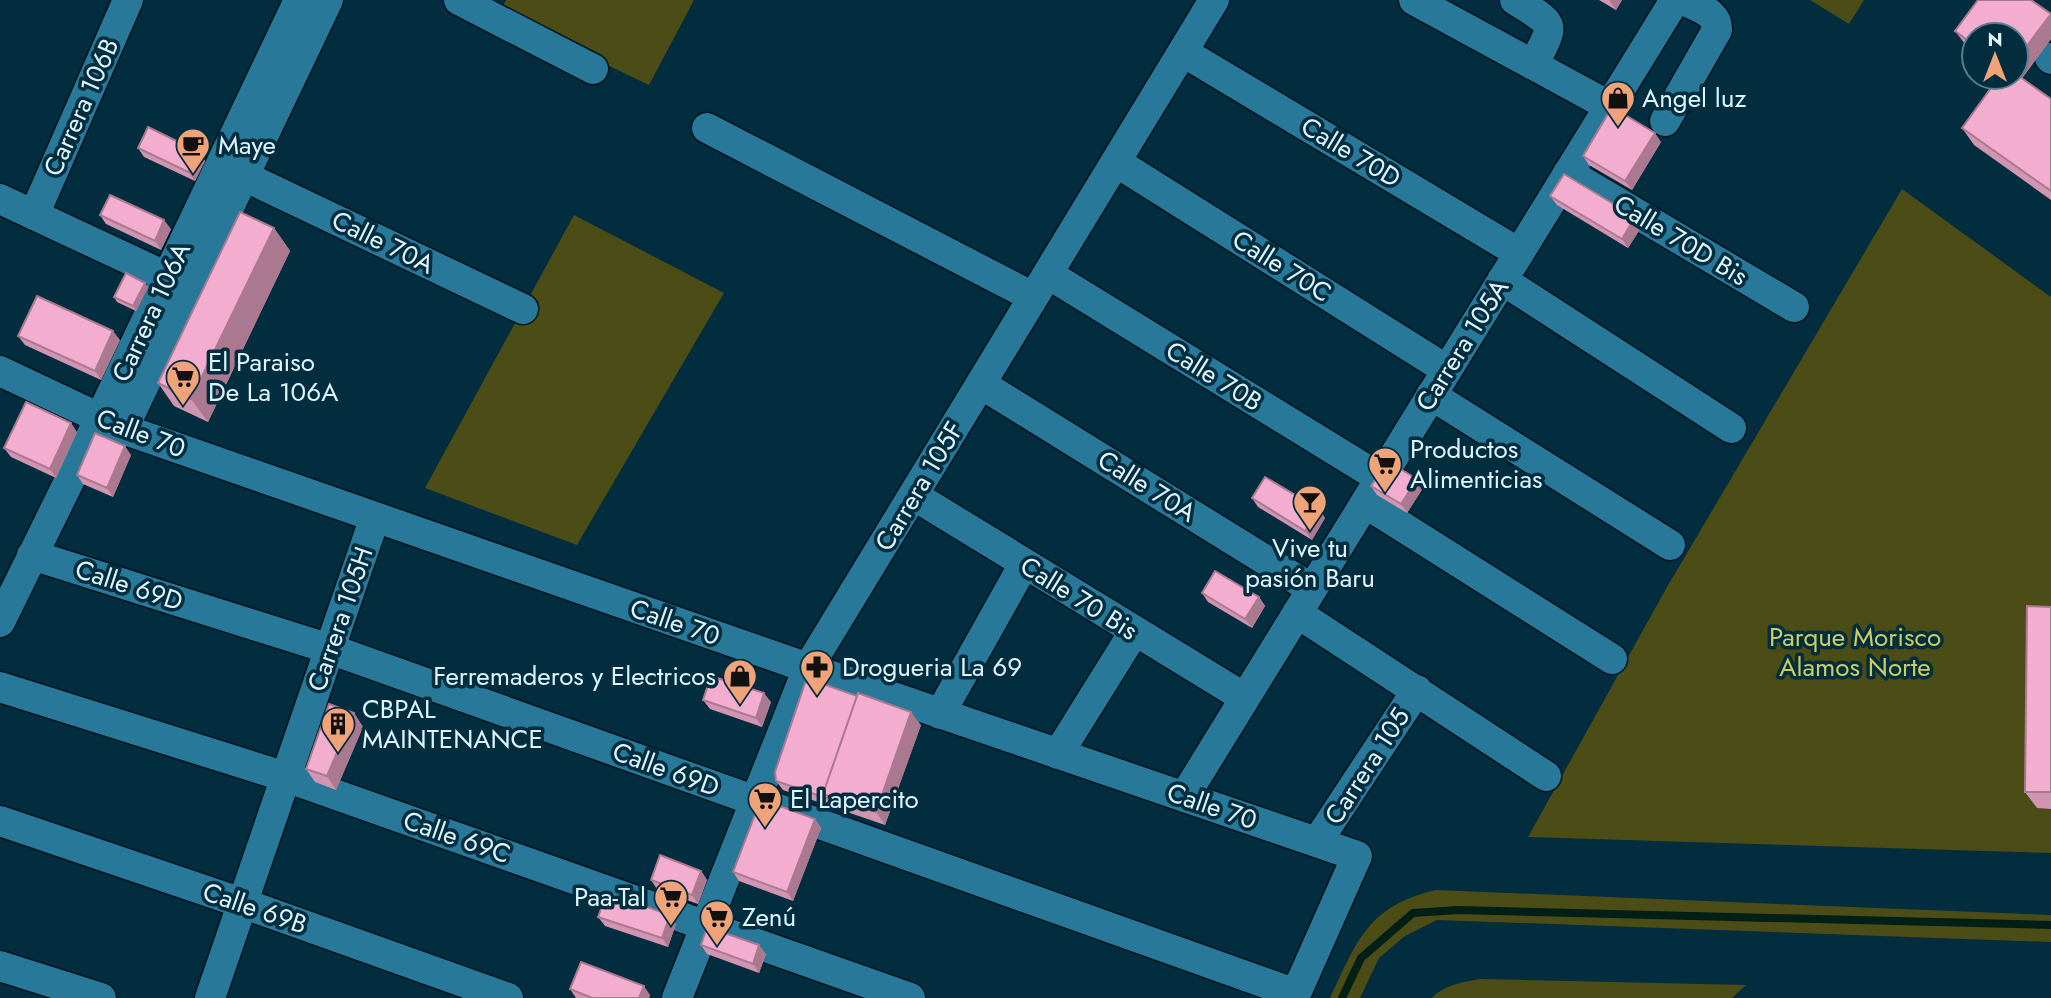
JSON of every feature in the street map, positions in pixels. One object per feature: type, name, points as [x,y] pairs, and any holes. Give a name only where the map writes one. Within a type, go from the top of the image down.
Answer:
[{"type":"street","name":"Carrera 106B","points":[[34,215],[128,0]]},
{"type":"street","name":"Carrera 106A","points":[[111,424],[167,277],[299,0]]},
{"type":"street","name":"Carrera 106A","points":[[0,622],[32,555],[111,424],[244,176],[328,0]]},
{"type":"street","points":[[459,0],[593,69]]},
{"type":"street","name":"Carrera 105F","points":[[677,998],[808,668],[1214,0]]},
{"type":"street","points":[[1413,0],[1609,106]]},
{"type":"street","points":[[1514,0],[1545,19],[1549,26],[1549,34],[1533,65]]},
{"type":"street","name":"Carrera 105A","points":[[1184,797],[1675,0]]},
{"type":"street","points":[[1665,121],[1717,30],[1718,22],[1714,16],[1684,0]]},
{"type":"street","name":"Calle 70D","points":[[1182,52],[1519,253]]},
{"type":"street","name":"Calle 70B","points":[[707,128],[1041,285],[1380,478]]},
{"type":"street","name":"Calle 70C","points":[[1116,162],[1447,369]]},
{"type":"street","name":"Calle 70D Bis","points":[[1568,173],[1794,307]]},
{"type":"street","name":"Calle 70A","points":[[244,176],[523,309]]},
{"type":"street","points":[[0,199],[167,277]]},
{"type":"street","points":[[1502,280],[1731,428]]},
{"type":"street","name":"Calle 70","points":[[0,371],[111,424],[808,668],[1357,856]]},
{"type":"street","name":"Calle 70A","points":[[981,384],[1305,601],[1417,690],[1546,776]]},
{"type":"street","points":[[1432,395],[1670,545]]},
{"type":"street","name":"Calle 70 Bis","points":[[913,495],[1245,698]]},
{"type":"street","points":[[1365,503],[1612,659]]},
{"type":"street","name":"Carrera 105H","points":[[210,998],[375,517]]},
{"type":"street","name":"Calle 69D","points":[[32,555],[330,649],[1295,996]]},
{"type":"street","points":[[940,713],[1024,564]]},
{"type":"street","points":[[1058,754],[1134,632]]},
{"type":"street","name":"Calle 69C","points":[[0,687],[286,777],[910,998]]},
{"type":"street","name":"Carrera 105","points":[[1317,842],[1417,690]]},
{"type":"street","name":"Calle 69B","points":[[0,821],[509,998]]},
{"type":"street","name":"Carrera 105","points":[[1295,996],[1357,856]]},
{"type":"street","points":[[0,966],[102,998]]},
{"type":"green space","points":[[506,0],[694,0],[649,85],[499,13]]},
{"type":"green space","points":[[1810,0],[1864,0],[1849,24]]},
{"type":"green space","name":"Parque Morisco Alamos Norte","points":[[1902,189],[2051,297],[2051,853],[1528,837],[1667,587]]},
{"type":"green space","points":[[574,215],[724,293],[577,545],[425,488]]},
{"type":"green space","points":[[1436,890],[2051,915],[2051,942],[1437,920],[1405,936],[1379,958],[1360,998],[1330,998],[1349,958],[1368,928],[1395,905]]},
{"type":"green space","points":[[1480,979],[1746,985],[1732,998],[1432,998],[1448,987]]},
{"type":"building","points":[[1978,0],[2031,0],[2051,14],[2030,42],[2030,21],[1962,21]]},
{"type":"building","points":[[2030,84],[2051,99],[2051,191],[1962,128],[1989,91],[2030,91]]},
{"type":"building","points":[[1612,107],[1655,133],[1625,181],[1583,156]]},
{"type":"building","points":[[148,127],[199,152],[188,172],[138,148]]},
{"type":"building","points":[[1564,174],[1635,217],[1622,239],[1550,196]]},
{"type":"building","points":[[110,195],[164,220],[155,241],[100,215]]},
{"type":"building","points":[[240,212],[274,228],[191,399],[158,383]]},
{"type":"building","points":[[126,273],[145,283],[133,306],[114,297]]},
{"type":"building","points":[[37,296],[113,331],[95,371],[18,336]]},
{"type":"building","points":[[26,402],[71,423],[50,469],[4,448]]},
{"type":"building","points":[[95,433],[125,446],[107,488],[77,475]]},
{"type":"building","points":[[1387,461],[1417,479],[1401,504],[1371,486]]},
{"type":"building","points":[[1265,477],[1319,509],[1305,531],[1252,498]]},
{"type":"building","points":[[1215,571],[1259,597],[1245,619],[1202,593]]},
{"type":"building","points":[[2027,606],[2051,607],[2051,792],[2025,792]]},
{"type":"building","name":"Ferremaderos y Electricos","points":[[711,676],[764,693],[756,718],[703,700]]},
{"type":"building","points":[[812,680],[857,696],[823,794],[826,798],[776,781],[775,772],[805,683]]},
{"type":"building","points":[[858,693],[911,712],[876,812],[823,794]]},
{"type":"building","points":[[329,704],[354,713],[327,776],[306,769]]},
{"type":"building","points":[[761,799],[815,819],[787,892],[733,872]]},
{"type":"building","points":[[660,855],[701,871],[692,895],[651,880]]},
{"type":"building","points":[[607,893],[670,915],[662,938],[598,917]]},
{"type":"building","points":[[707,927],[759,945],[753,964],[701,945]]},
{"type":"building","points":[[581,962],[644,986],[639,998],[592,998],[570,989]]},
{"type":"waterway","points":[[1342,998],[1361,958],[1413,913],[1458,910],[2051,925]]},
{"type":"place","name":"Angel luz","points":[[1618,128]]},
{"type":"place","name":"Maye","points":[[193,175]]},
{"type":"place","name":"El Paraiso De La 106A","points":[[183,407]]},
{"type":"place","name":"Productos Alimenticias","points":[[1385,494]]},
{"type":"place","name":"Vive tu pasión Baru","points":[[1310,532]]},
{"type":"place","name":"Drogueria La 69","points":[[817,697]]},
{"type":"place","name":"Ferremaderos y Electricos","points":[[740,706]]},
{"type":"place","name":"CBPAL MAINTENANCE","points":[[338,754]]},
{"type":"place","name":"El Lapercito","points":[[765,829]]},
{"type":"place","name":"Paa-Tal","points":[[671,927]]},
{"type":"place","name":"Zenú","points":[[717,947]]}]
